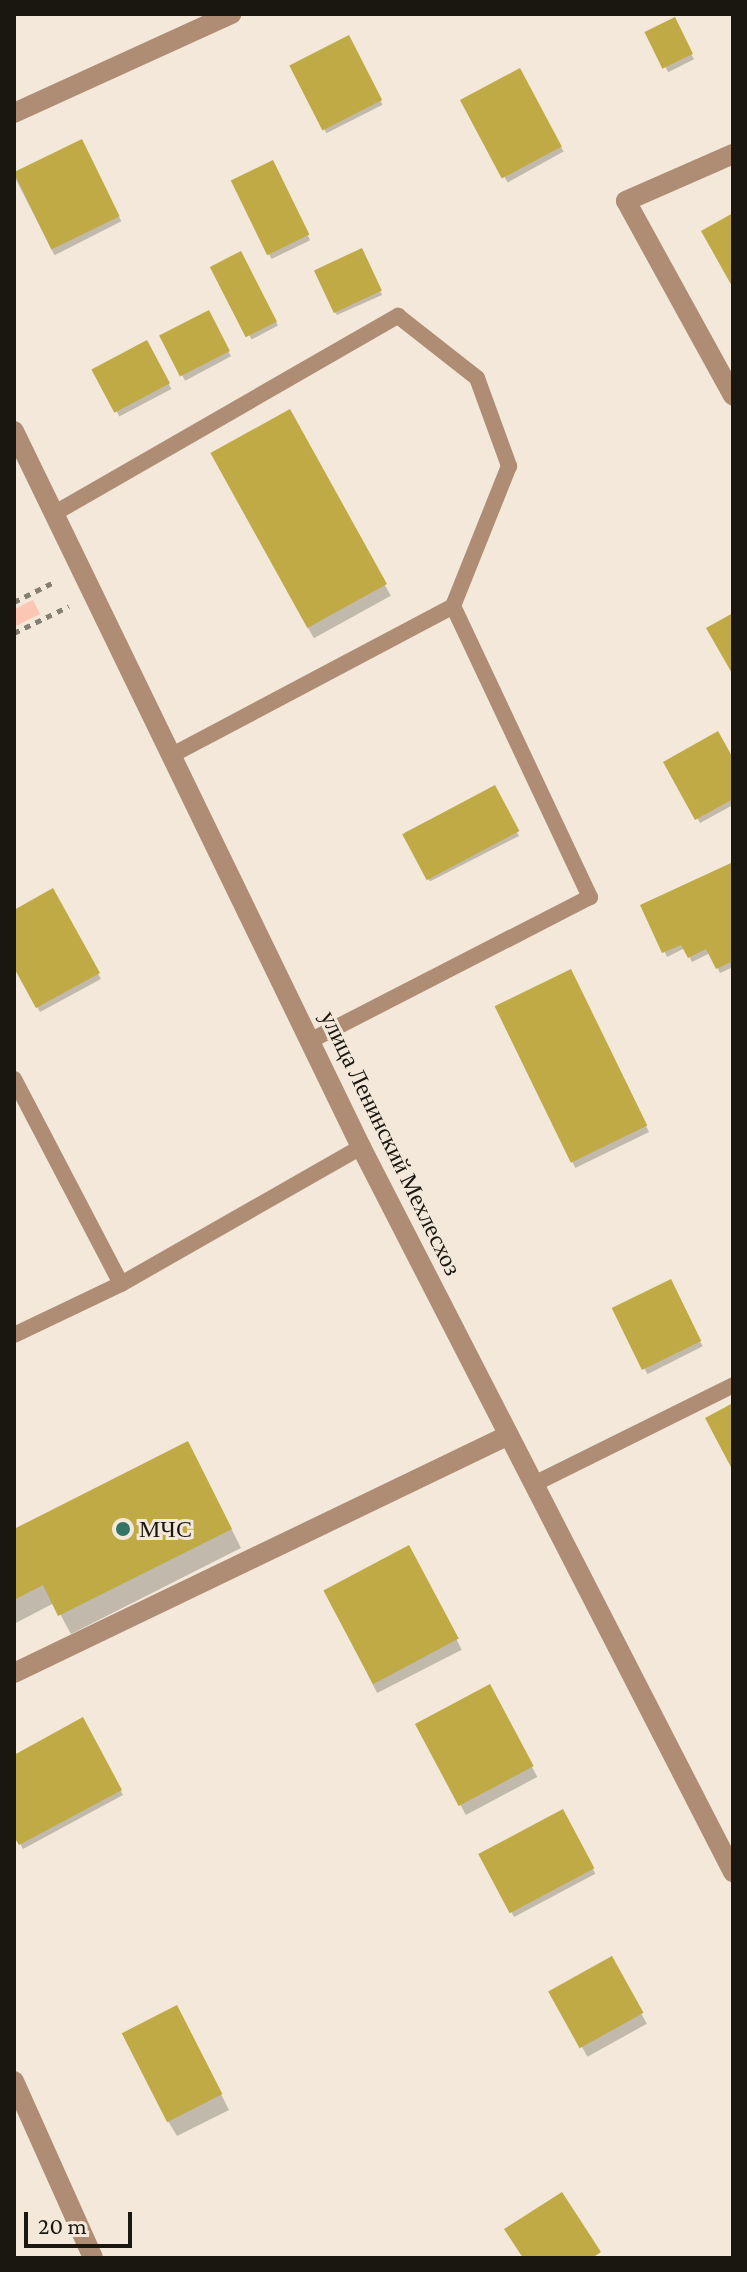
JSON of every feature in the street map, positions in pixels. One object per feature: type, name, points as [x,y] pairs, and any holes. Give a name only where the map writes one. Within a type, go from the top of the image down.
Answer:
[{"type":"street","points":[[14,113],[231,14]]},
{"type":"street","points":[[733,154],[626,201],[733,396]]},
{"type":"street","name":"улица Ленинский Мехлесхоз","points":[[14,431],[174,754],[361,1147],[733,1872]]},
{"type":"street","points":[[14,1673],[509,1435]]},
{"type":"street","points":[[14,2081],[93,2258]]},
{"type":"lane","points":[[55,513],[398,316],[477,378],[509,466],[453,606],[174,754]]},
{"type":"lane","points":[[310,1041],[590,897],[453,606]]},
{"type":"lane","points":[[14,1079],[121,1284]]},
{"type":"lane","points":[[14,1335],[121,1284],[361,1147]]},
{"type":"lane","points":[[534,1484],[733,1385]]},
{"type":"path","points":[[14,602],[82,568]]},
{"type":"path","points":[[14,633],[95,593]]},
{"type":"shaded area","points":[[33,600],[40,614],[14,627],[14,609]]},
{"type":"building","points":[[675,17],[693,54],[662,69],[644,32]]},
{"type":"building","points":[[349,35],[382,100],[322,130],[289,65]]},
{"type":"building","points":[[520,68],[562,147],[502,179],[460,100]]},
{"type":"building","points":[[82,139],[120,216],[51,250],[14,172]]},
{"type":"building","points":[[273,160],[309,235],[267,255],[231,181]]},
{"type":"building","points":[[733,213],[733,288],[701,231]]},
{"type":"building","points":[[362,248],[382,291],[334,313],[314,270]]},
{"type":"building","points":[[241,251],[277,321],[246,337],[210,267]]},
{"type":"building","points":[[209,310],[230,351],[180,376],[159,335]]},
{"type":"building","points":[[147,340],[170,383],[114,413],[91,370]]},
{"type":"building","points":[[290,409],[387,584],[307,628],[210,453]]},
{"type":"building","points":[[733,613],[733,675],[706,628]]},
{"type":"building","points":[[718,731],[733,758],[733,799],[695,820],[663,762]]},
{"type":"building","points":[[495,785],[519,831],[427,880],[402,834]]},
{"type":"building","points":[[731,863],[733,961],[716,969],[706,949],[688,958],[681,945],[662,953],[640,905]]},
{"type":"building","points":[[53,888],[100,973],[36,1008],[14,968],[14,910]]},
{"type":"building","points":[[571,969],[647,1125],[571,1163],[495,1006]]},
{"type":"building","points":[[671,1279],[701,1341],[642,1370],[612,1308]]},
{"type":"building","points":[[733,1403],[733,1471],[705,1418]]},
{"type":"building","name":"МЧС","points":[[188,1441],[232,1529],[58,1616],[43,1585],[14,1600],[14,1529]]},
{"type":"building","points":[[409,1545],[459,1639],[373,1684],[323,1591]]},
{"type":"building","points":[[490,1684],[534,1766],[459,1806],[415,1724]]},
{"type":"building","points":[[83,1717],[122,1790],[19,1845],[14,1837],[14,1755]]},
{"type":"building","points":[[563,1809],[594,1868],[510,1913],[478,1854]]},
{"type":"building","points":[[612,1956],[644,2013],[580,2048],[548,1991]]},
{"type":"building","points":[[177,2005],[222,2094],[167,2122],[122,2033]]},
{"type":"building","points":[[562,2192],[601,2252],[592,2258],[523,2258],[504,2229]]},
{"type":"place","name":"МЧС","points":[[123,1529]]}]
